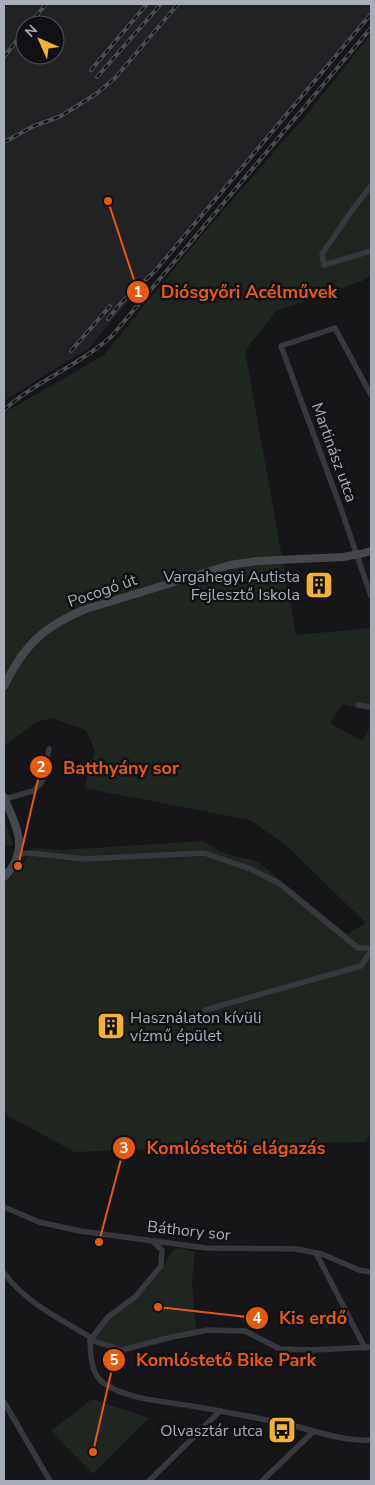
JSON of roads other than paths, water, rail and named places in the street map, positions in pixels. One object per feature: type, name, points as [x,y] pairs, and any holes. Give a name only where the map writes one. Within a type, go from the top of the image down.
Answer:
[{"type":"main road","name":"Pocogó út","points":[[4,686],[15,665],[28,647],[47,629],[66,617],[86,609],[230,565],[257,561],[356,555],[371,550]]},
{"type":"main road","points":[[4,798],[20,839],[18,854],[12,868],[4,877]]},
{"type":"street","points":[[371,186],[322,254],[324,265],[371,251]]},
{"type":"street","name":"Martinász utca","points":[[371,395],[335,328],[281,346],[371,596]]},
{"type":"street","points":[[358,705],[371,707]]},
{"type":"street","points":[[4,798],[33,791],[42,782],[48,748]]},
{"type":"street","points":[[18,854],[84,859],[204,853],[252,869],[280,884],[358,948],[371,950],[361,966],[205,1010]]},
{"type":"street","name":"Báthory sor","points":[[4,1207],[39,1222],[80,1231],[206,1248],[296,1249],[316,1252],[359,1270],[371,1272]]},
{"type":"street","points":[[152,1241],[162,1250],[161,1266],[135,1297],[108,1318],[91,1339],[92,1367],[103,1383],[118,1392],[284,1423],[346,1438],[371,1440]]},
{"type":"street","points":[[4,1273],[14,1286],[34,1302],[91,1339],[122,1350],[208,1330],[245,1331],[280,1349],[368,1348],[316,1252]]},
{"type":"street","points":[[4,1402],[50,1481]]},
{"type":"street","points":[[149,1481],[220,1411]]},
{"type":"street","points":[[262,1481],[314,1431]]},
{"type":"railway","points":[[37,15],[46,4]]},
{"type":"railway","points":[[91,70],[147,4]]},
{"type":"railway","points":[[97,77],[161,4]]},
{"type":"railway","points":[[4,142],[34,126],[61,116],[96,94],[115,78],[178,4]]},
{"type":"railway","points":[[108,319],[121,303],[155,271],[371,14]]},
{"type":"railway","points":[[4,410],[30,390],[85,357],[111,337],[371,28]]},
{"type":"railway","points":[[4,57],[15,43]]},
{"type":"railway","points":[[71,351],[110,306]]},
{"type":"place","name":"Diósgyőri Acélművek","points":[[108,201]]},
{"type":"place","name":"Vargahegyi Autista Fejlesztő Iskola","points":[[319,585]]},
{"type":"place","name":"Batthyány sor","points":[[18,866]]},
{"type":"place","name":"Használaton kívüli vízmű épület","points":[[111,1026]]},
{"type":"place","name":"Komlóstetői elágazás","points":[[99,1242]]},
{"type":"place","name":"Kis erdő","points":[[158,1307]]},
{"type":"place","name":"Olvasztár utca","points":[[282,1430]]},
{"type":"place","name":"Komlóstető Bike Park","points":[[93,1452]]}]
